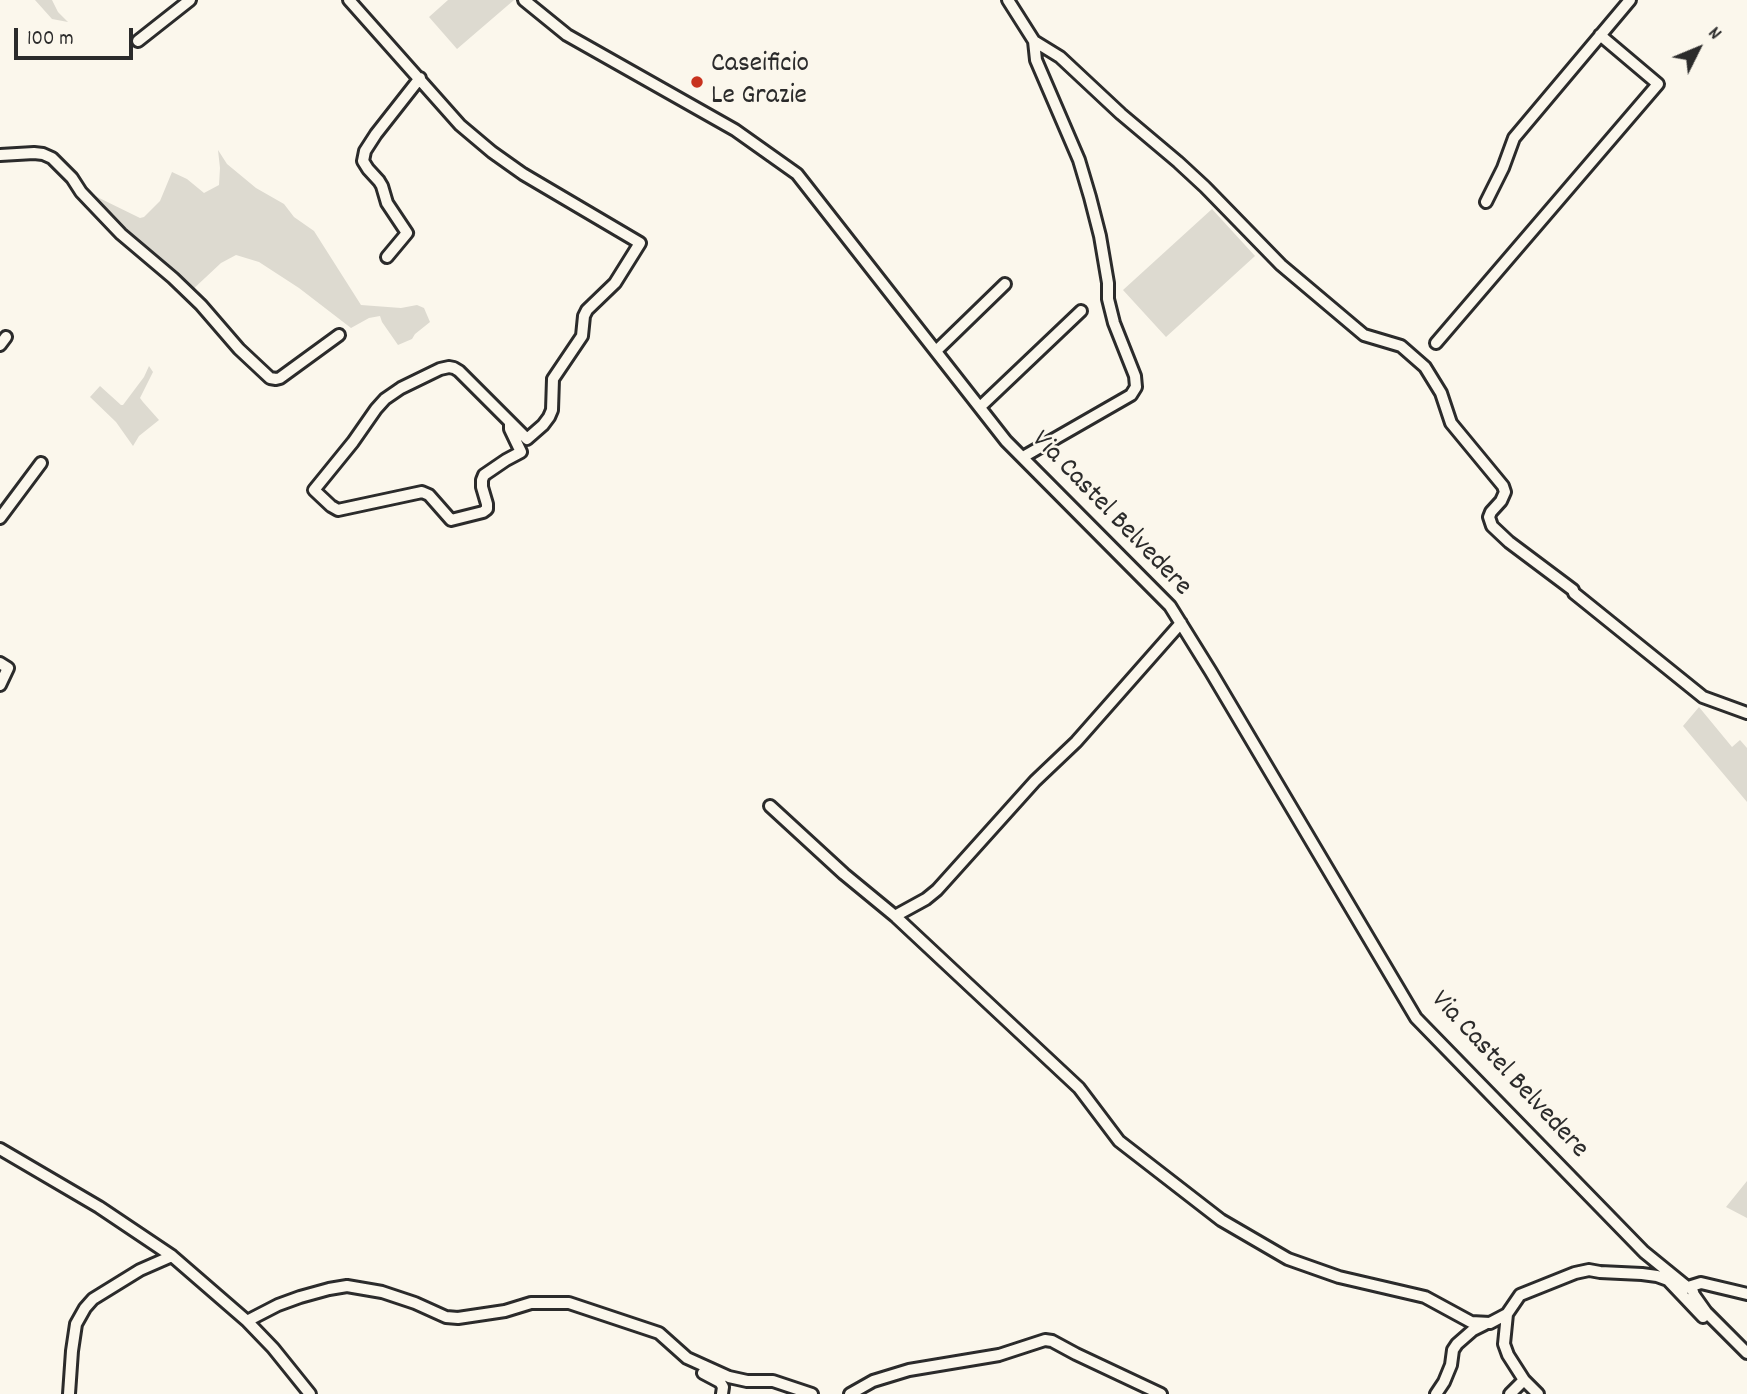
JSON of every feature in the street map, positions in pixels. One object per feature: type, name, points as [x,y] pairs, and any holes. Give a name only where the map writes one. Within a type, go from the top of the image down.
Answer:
[{"type":"street","points":[[138,41],[190,0]]},
{"type":"street","points":[[349,0],[460,125],[492,152],[523,174],[640,243],[615,283],[587,310],[582,336],[554,379],[549,417],[527,439],[458,371],[454,368],[440,369],[401,387],[385,399],[314,489],[338,510],[422,492],[429,495],[451,520],[483,512],[488,504],[482,487],[484,475],[521,452],[510,429],[510,423]]},
{"type":"street","name":"Via Castel Belvedere","points":[[524,0],[567,35],[728,126],[797,174],[1006,441],[1170,606],[1416,1018],[1644,1252]]},
{"type":"street","points":[[1007,0],[1034,41],[1060,57],[1178,162],[1281,265],[1364,335],[1401,346],[1425,367],[1441,393],[1451,423],[1503,486],[1505,492],[1501,501],[1489,517],[1492,526],[1703,697],[1747,713]]},
{"type":"street","points":[[1486,202],[1503,169],[1514,138],[1630,0]]},
{"type":"street","points":[[1436,343],[1658,84],[1600,35]]},
{"type":"street","points":[[1023,457],[1131,395],[1136,387],[1135,376],[1111,311],[1100,236],[1087,184],[1036,60],[1034,41]]},
{"type":"street","points":[[387,257],[407,233],[387,203],[379,181],[363,161],[365,151],[376,134],[420,78]]},
{"type":"street","points":[[0,155],[34,153],[52,158],[121,234],[201,305],[248,359],[270,378],[280,378],[340,335]]},
{"type":"street","points":[[936,351],[1005,284]]},
{"type":"street","points":[[980,407],[1081,311]]},
{"type":"street","points":[[0,518],[41,463]]},
{"type":"street","points":[[895,916],[937,890],[1035,782],[1076,742],[1181,623]]},
{"type":"street","points":[[0,663],[8,668],[0,685]]},
{"type":"street","points":[[770,806],[844,874],[895,916],[1079,1088],[1119,1140],[1221,1220],[1288,1259],[1339,1277],[1425,1297],[1471,1322],[1487,1323]]},
{"type":"street","points":[[0,1149],[99,1207],[172,1256],[247,1321],[273,1348],[300,1389],[310,1394]]},
{"type":"street","points":[[1644,1252],[1668,1280],[1689,1295],[1747,1361]]},
{"type":"street","points":[[1644,1252],[1747,1353]]},
{"type":"street","points":[[69,1394],[76,1324],[85,1308],[93,1299],[139,1270],[172,1256]]},
{"type":"street","points":[[1436,1394],[1444,1382],[1457,1344],[1473,1330],[1507,1314],[1520,1295],[1589,1270],[1636,1273],[1668,1280]]},
{"type":"street","points":[[1689,1295],[1701,1283],[1747,1294]]},
{"type":"street","points":[[247,1321],[300,1297],[347,1286],[382,1292],[446,1317],[458,1318],[505,1311],[531,1303],[561,1303],[583,1307],[659,1333],[687,1358],[736,1379],[773,1381],[811,1394]]},
{"type":"street","points":[[1689,1295],[1714,1287]]},
{"type":"street","points":[[1507,1314],[1504,1344],[1508,1355],[1524,1380],[1538,1394]]},
{"type":"street","points":[[850,1394],[873,1381],[909,1370],[999,1355],[1045,1340],[1161,1394]]},
{"type":"street","points":[[687,1358],[691,1368],[720,1382],[723,1387],[722,1394]]},
{"type":"street","points":[[1510,1394],[1524,1380]]},
{"type":"shaded area","points":[[35,0],[52,0],[58,12],[68,22],[52,19]]},
{"type":"shaded area","points":[[448,0],[514,0],[457,49],[429,17]]},
{"type":"shaded area","points":[[218,150],[227,164],[256,188],[284,204],[294,217],[314,231],[361,305],[401,308],[417,305],[424,308],[430,322],[412,339],[398,345],[380,316],[369,318],[351,328],[299,288],[259,262],[236,255],[221,263],[190,292],[152,253],[126,233],[91,194],[140,218],[144,217],[160,201],[172,172],[187,179],[204,193],[219,185]]},
{"type":"shaded area","points":[[1212,209],[1255,256],[1166,337],[1123,290]]},
{"type":"shaded area","points":[[149,366],[153,372],[140,398],[159,420],[139,436],[133,446],[116,422],[90,397],[100,386],[123,405]]},
{"type":"shaded area","points":[[1699,707],[1732,747],[1740,740],[1747,748],[1747,802],[1683,726]]},
{"type":"shaded area","points":[[1747,1181],[1747,1218],[1726,1207]]},
{"type":"place","name":"Caseificio Le Grazie","points":[[697,82]]}]
